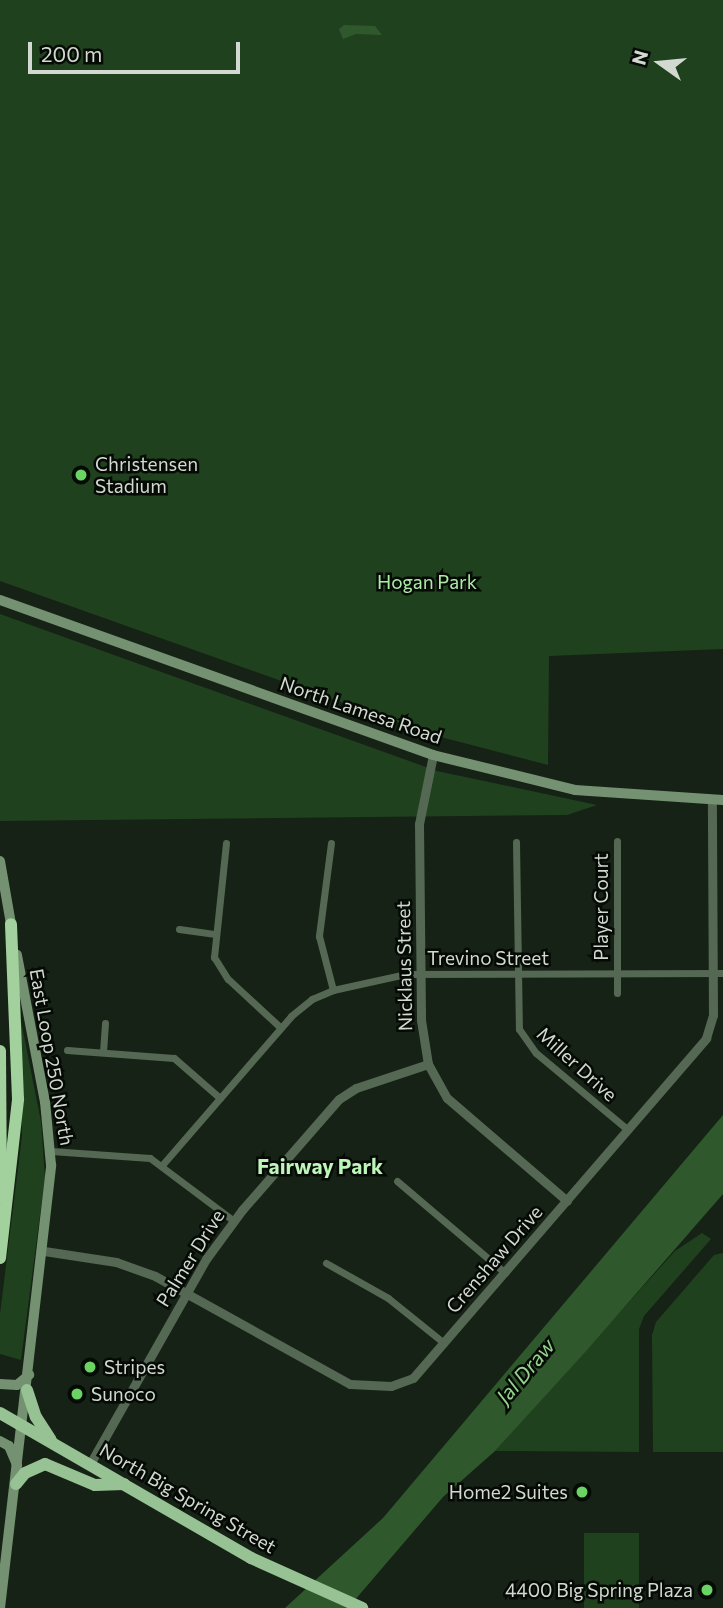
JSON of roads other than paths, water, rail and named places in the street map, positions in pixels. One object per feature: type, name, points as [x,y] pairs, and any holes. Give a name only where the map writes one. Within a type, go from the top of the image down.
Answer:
[{"type":"highway","points":[[0,1258],[18,1099],[11,924]]},
{"type":"highway","points":[[0,1051],[0,1216]]},
{"type":"highway","points":[[27,1390],[36,1417],[57,1445]]},
{"type":"highway","name":"North Big Spring Street","points":[[0,1413],[296,1580],[359,1607]]},
{"type":"highway","points":[[16,1484],[25,1473],[45,1464],[95,1485],[124,1484]]},
{"type":"main road","name":"North Lamesa Road","points":[[0,598],[433,755],[575,790],[718,800]]},
{"type":"main road","points":[[0,609],[20,607]]},
{"type":"main road","name":"East Loop 250 North","points":[[0,862],[51,1151],[44,1251],[0,1608]]},
{"type":"main road","points":[[0,1384],[17,1385],[29,1374]]},
{"type":"main road","points":[[0,1441],[15,1455],[18,1468]]},
{"type":"street","name":"Nicklaus Street","points":[[433,755],[419,824],[422,1034],[428,1064],[447,1098],[567,1201]]},
{"type":"street","name":"Crenshaw Drive","points":[[44,1251],[132,1266],[341,1381],[360,1387],[406,1382],[444,1343],[706,1038],[712,1020],[718,973],[718,800]]},
{"type":"street","name":"Player Court","points":[[617,841],[617,993]]},
{"type":"street","name":"Miller Drive","points":[[516,842],[517,1021],[528,1045],[628,1130]]},
{"type":"street","points":[[226,843],[214,934],[215,957],[224,974],[281,1028]]},
{"type":"street","points":[[331,843],[319,936],[333,990]]},
{"type":"street","points":[[179,929],[214,934]]},
{"type":"street","name":"Trevino Street","points":[[163,1164],[302,1006],[333,990],[382,977],[421,974],[718,973]]},
{"type":"street","points":[[103,1052],[105,1023]]},
{"type":"street","points":[[67,1050],[174,1058],[220,1098]]},
{"type":"street","name":"Palmer Drive","points":[[90,1464],[187,1294],[234,1220],[339,1099],[356,1088],[428,1064]]},
{"type":"street","points":[[51,1151],[134,1154],[163,1164],[234,1220]]},
{"type":"street","points":[[397,1181],[505,1273]]},
{"type":"street","points":[[326,1263],[388,1298],[444,1343]]},
{"type":"water","points":[[344,25],[375,26],[382,35],[356,34],[343,39],[339,29]]},
{"type":"water","name":"Jal Draw","points":[[723,1115],[723,1194],[587,1350],[495,1451],[443,1497],[348,1608],[285,1608],[383,1518]]},
{"type":"place","name":"Christensen Stadium","points":[[81,475]]},
{"type":"place","name":"Stripes","points":[[90,1367]]},
{"type":"place","name":"Sunoco","points":[[77,1394]]},
{"type":"place","name":"Home2 Suites","points":[[582,1492]]},
{"type":"place","name":"4400 Big Spring Plaza","points":[[707,1590]]},
{"type":"district","name":"Fairway Park","points":[[320,1166]]},
{"type":"park label","name":"Hogan Park","points":[[427,582]]}]
